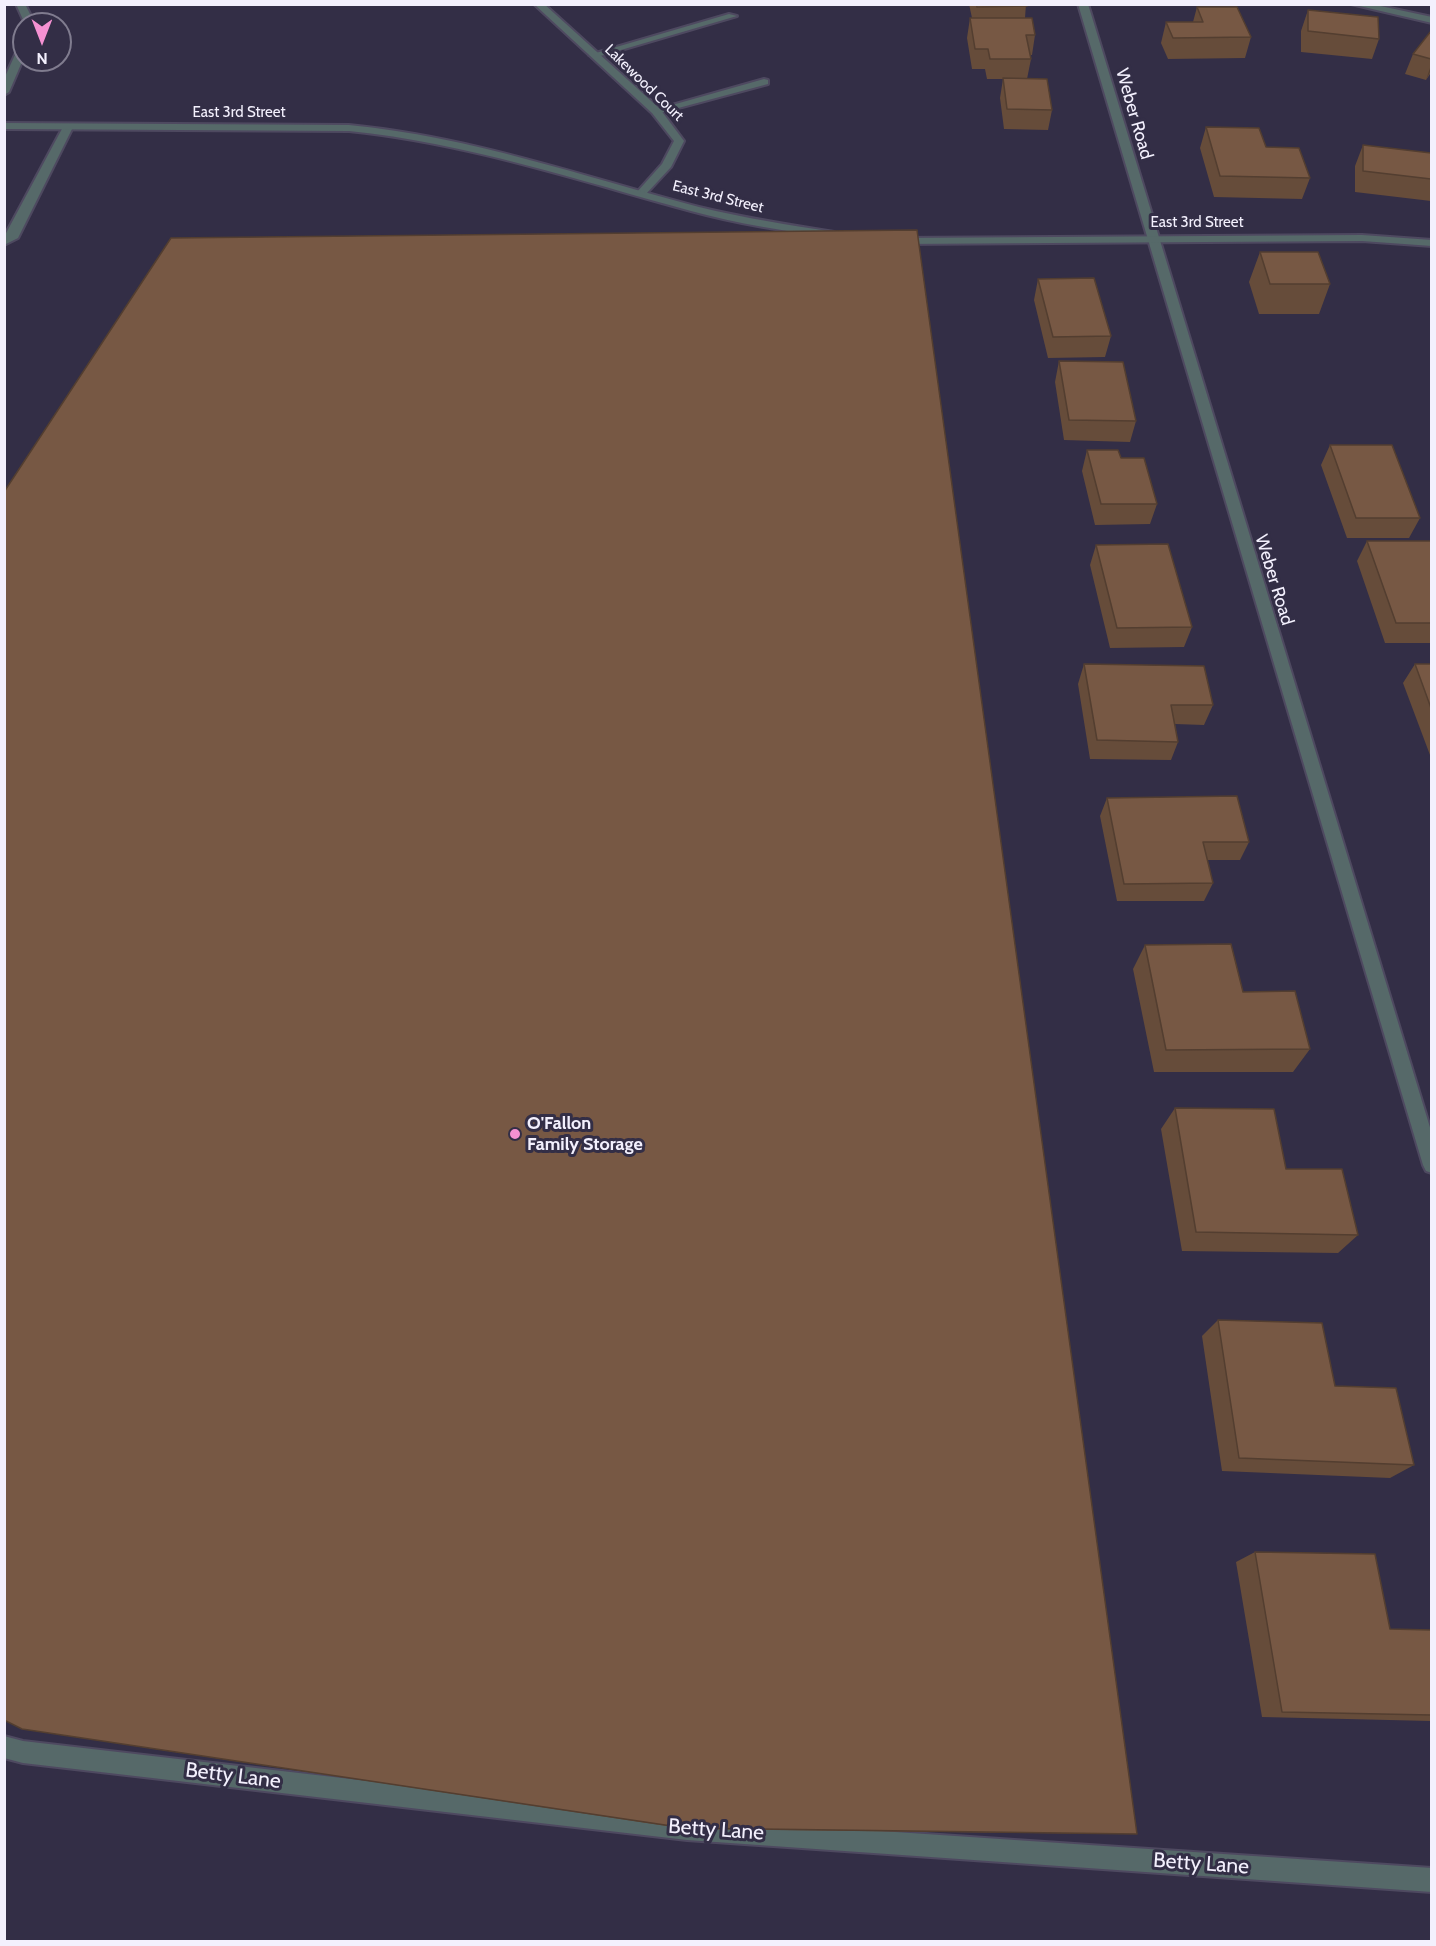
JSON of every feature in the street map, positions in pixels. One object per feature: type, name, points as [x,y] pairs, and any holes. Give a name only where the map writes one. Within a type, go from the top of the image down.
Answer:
[{"type":"street","name":"Lakewood Court","points":[[538,4],[656,111],[679,141],[667,165],[642,192]]},
{"type":"street","name":"Weber Road","points":[[1083,4],[1431,1165]]},
{"type":"street","points":[[1355,4],[1431,20]]},
{"type":"street","points":[[594,56],[732,16]]},
{"type":"street","points":[[4,92],[13,72]]},
{"type":"street","points":[[656,111],[764,82]]},
{"type":"street","name":"East 3rd Street","points":[[4,126],[349,128],[394,131],[442,139],[549,164],[696,209],[755,222],[843,236]]},
{"type":"street","points":[[4,242],[12,238],[68,127]]},
{"type":"street","name":"East 3rd Street","points":[[888,241],[1362,238],[1431,243]]},
{"type":"street","name":"Betty Lane","points":[[4,1747],[35,1754],[687,1829],[1431,1880]]},
{"type":"street","points":[[827,1817],[838,1838]]},
{"type":"building","points":[[976,4],[1026,4],[1027,6],[977,7]]},
{"type":"building","points":[[1197,7],[1237,7],[1251,37],[1173,38],[1166,22],[1203,22]]},
{"type":"building","points":[[1308,10],[1378,17],[1379,39],[1308,31]]},
{"type":"building","points":[[970,18],[1032,18],[1035,35],[1026,35],[1031,59],[990,59],[988,49],[975,49]]},
{"type":"building","points":[[1431,31],[1431,59],[1413,54]]},
{"type":"building","points":[[1003,78],[1047,79],[1052,110],[1007,109]]},
{"type":"building","points":[[1206,127],[1259,128],[1266,147],[1299,148],[1310,178],[1220,176]]},
{"type":"building","points":[[1363,145],[1431,153],[1431,179],[1363,171]]},
{"type":"building","name":"O'Fallon Family Storage","points":[[917,230],[1137,1834],[685,1828],[22,1729],[4,1720],[4,492],[171,238]]},
{"type":"building","points":[[1260,252],[1318,252],[1330,284],[1270,284]]},
{"type":"building","points":[[1094,278],[1111,336],[1053,337],[1038,279]]},
{"type":"building","points":[[1059,361],[1123,362],[1136,421],[1069,420]]},
{"type":"building","points":[[1330,445],[1392,445],[1420,518],[1356,518]]},
{"type":"building","points":[[1087,450],[1118,450],[1121,458],[1144,458],[1157,504],[1101,504]]},
{"type":"building","points":[[1367,541],[1431,541],[1431,623],[1396,623]]},
{"type":"building","points":[[1168,544],[1192,627],[1117,628],[1096,545]]},
{"type":"building","points":[[1084,664],[1204,666],[1213,705],[1171,705],[1178,742],[1097,740]]},
{"type":"building","points":[[1415,664],[1431,664],[1431,708]]},
{"type":"building","points":[[1237,796],[1249,842],[1203,842],[1213,883],[1124,884],[1107,798]]},
{"type":"building","points":[[1231,944],[1243,992],[1295,991],[1310,1049],[1166,1050],[1145,945]]},
{"type":"building","points":[[1175,1108],[1274,1109],[1286,1169],[1342,1169],[1358,1235],[1196,1232]]},
{"type":"building","points":[[1218,1320],[1322,1323],[1335,1386],[1396,1388],[1414,1465],[1239,1458]]},
{"type":"building","points":[[1255,1552],[1375,1554],[1390,1629],[1431,1630],[1431,1715],[1282,1712]]},
{"type":"place","name":"O'Fallon Family Storage","points":[[515,1134]]}]
